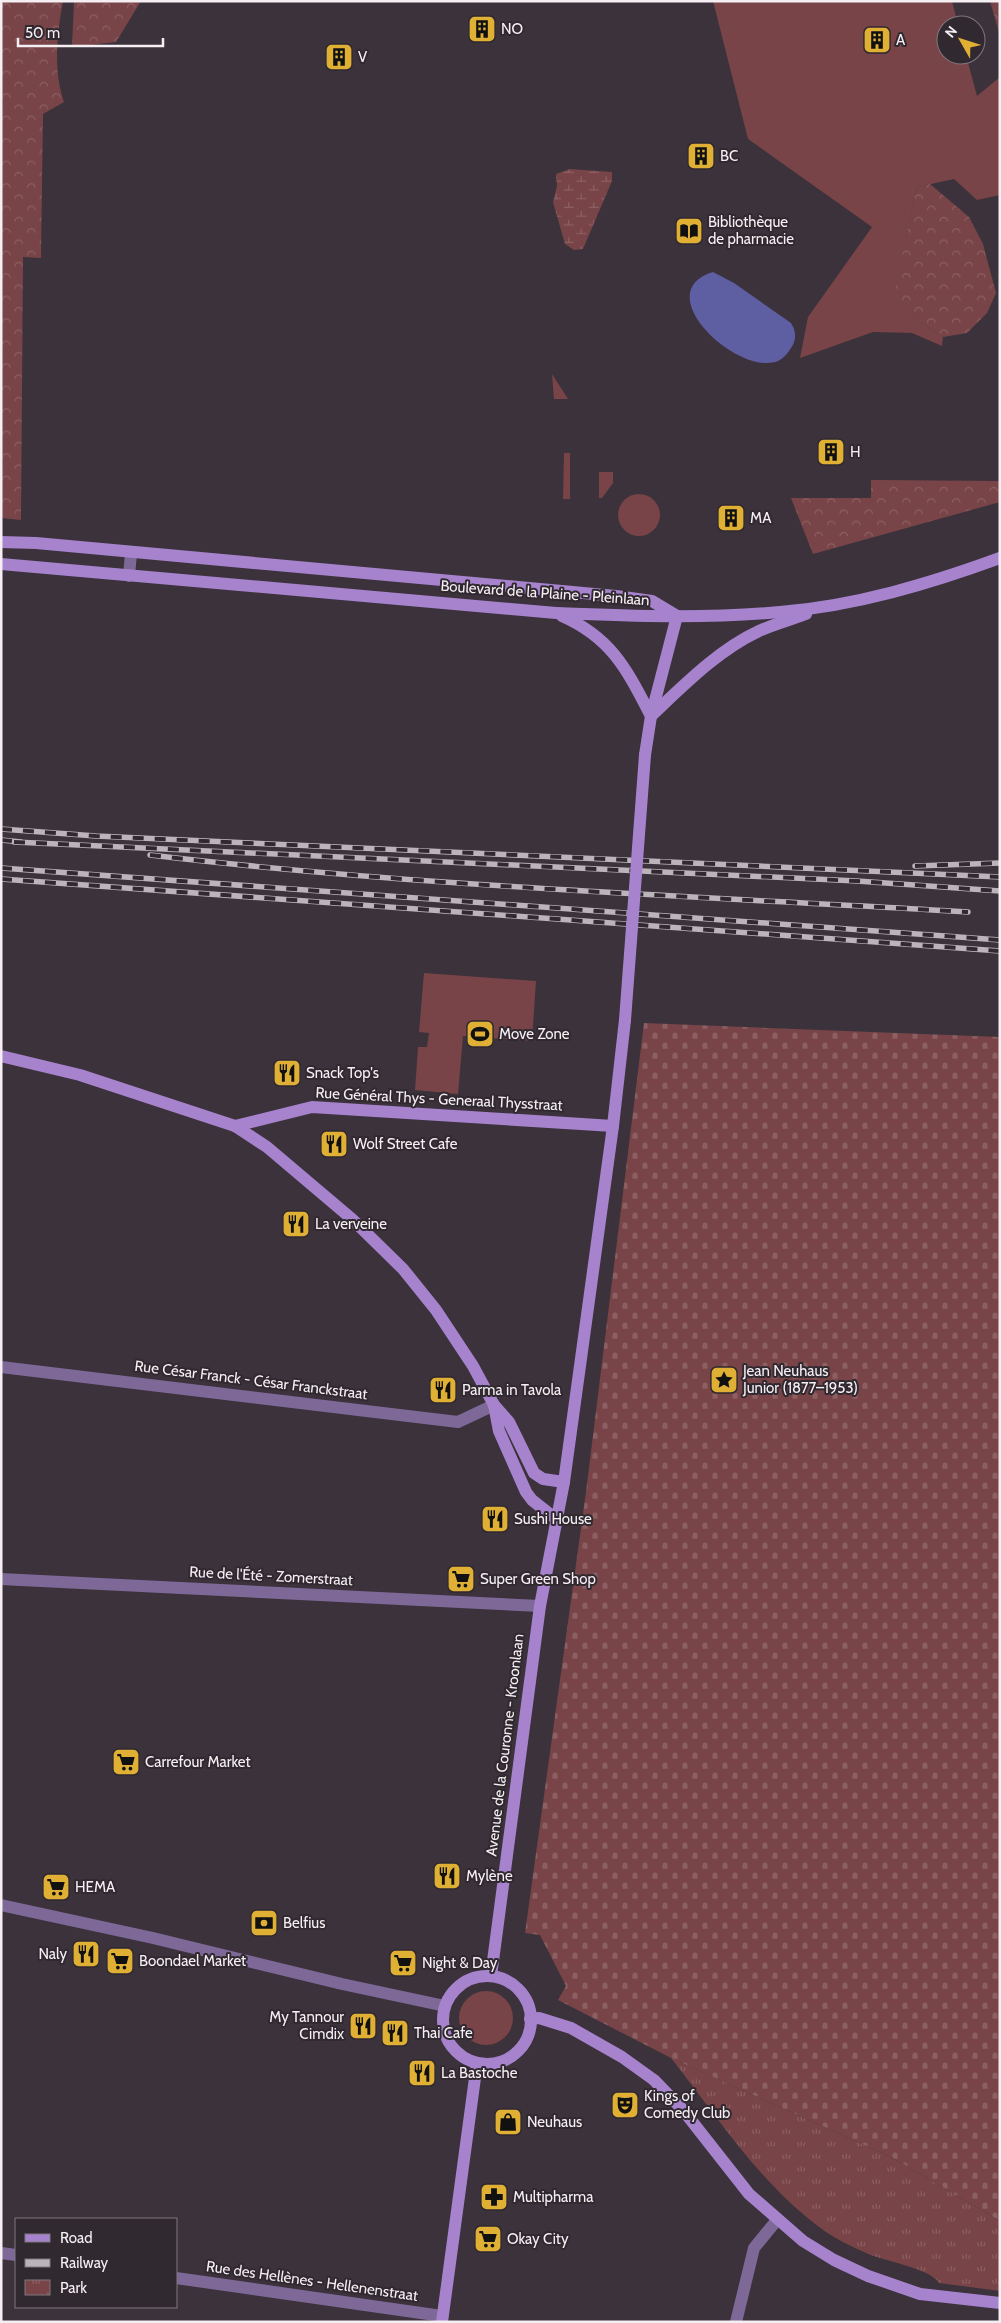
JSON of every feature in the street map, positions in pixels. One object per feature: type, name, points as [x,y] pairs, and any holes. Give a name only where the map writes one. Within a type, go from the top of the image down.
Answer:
[{"type":"street","name":"Boulevard de la Plaine - Pleinlaan","points":[[1,542],[36,543],[616,596],[652,601],[677,616]]},
{"type":"street","points":[[128,576],[131,553]]},
{"type":"street","points":[[677,616],[780,612],[827,606],[901,590],[1000,558]]},
{"type":"street","name":"Boulevard de la Plaine - Pleinlaan","points":[[1,564],[556,613],[677,616]]},
{"type":"street","points":[[556,613],[577,622],[596,635],[621,660],[651,716],[701,670],[742,641],[759,631],[827,606]]},
{"type":"street","name":"Avenue de la Couronne - Kroonlaan","points":[[491,1976],[540,1606],[564,1482],[613,1126],[626,1020],[645,755],[651,716],[677,616]]},
{"type":"street","points":[[1,1056],[80,1075],[236,1126],[288,1163],[352,1219],[402,1269],[436,1310],[494,1405],[509,1422],[534,1473],[543,1479],[564,1482]]},
{"type":"street","name":"Rue Général Thys - Generaal Thysstraat","points":[[236,1126],[312,1107],[613,1126]]},
{"type":"street","name":"Rue César Franck - César Franckstraat","points":[[1,1367],[458,1422],[494,1405]]},
{"type":"street","points":[[494,1405],[499,1431],[526,1492],[532,1500],[556,1519]]},
{"type":"street","name":"Rue de l'Été - Zomerstraat","points":[[1,1579],[540,1606]]},
{"type":"street","points":[[1,1905],[153,1938],[342,1984],[445,2006]]},
{"type":"street","points":[[491,1976],[506,1980],[520,1991],[526,1999],[530,2019],[525,2041],[518,2050],[500,2062],[477,2063],[459,2054],[446,2037],[443,2016],[450,1995],[468,1980],[491,1976]]},
{"type":"street","points":[[530,2019],[539,2018],[571,2028],[622,2057],[654,2080],[683,2110],[749,2194],[803,2241],[834,2260],[868,2276],[920,2294],[1000,2304]]},
{"type":"street","points":[[442,2319],[477,2063]]},
{"type":"street","points":[[736,2322],[754,2248],[777,2220]]},
{"type":"street","points":[[1,2253],[15,2255]]},
{"type":"street","name":"Rue des Hellènes - Hellenenstraat","points":[[178,2278],[442,2319]]},
{"type":"green space","points":[[1,1],[63,1],[59,26],[57,65],[64,102],[43,114],[41,258],[23,257],[21,520],[1,518]]},
{"type":"green space","points":[[74,1],[141,1],[116,42],[72,47]]},
{"type":"green space","points":[[713,1],[952,1],[956,15],[936,15],[936,65],[969,65],[977,96],[1000,77],[1000,195],[977,200],[954,179],[917,187],[893,303],[943,337],[942,346],[912,333],[873,332],[800,358],[808,317],[872,227],[748,139]]},
{"type":"green space","points":[[990,1],[1000,1],[1000,36]]},
{"type":"green space","points":[[570,169],[612,172],[612,181],[583,249],[574,250],[565,244],[553,202],[557,186],[556,174]]},
{"type":"green space","points":[[930,184],[969,217],[983,244],[996,293],[987,313],[967,333],[943,337],[892,303],[917,187]]},
{"type":"green space","points":[[552,374],[568,399],[554,399]]},
{"type":"green space","points":[[564,453],[570,453],[570,499],[563,499]]},
{"type":"green space","points":[[599,472],[613,472],[613,483],[602,498],[599,498]]},
{"type":"green space","points":[[871,480],[1000,481],[1000,502],[813,554],[791,498],[871,498]]},
{"type":"green space","points":[[643,494],[651,497],[657,503],[660,515],[657,527],[651,533],[635,536],[627,533],[621,527],[618,511],[621,503],[627,497]]},
{"type":"green space","name":"Move Zone","points":[[424,973],[536,981],[532,1041],[463,1036],[458,1094],[415,1090],[418,1047],[427,1047],[429,1033],[419,1032]]},
{"type":"green space","points":[[644,1023],[1000,1037],[1000,2221],[893,2158],[675,2060],[558,2000],[566,1986],[540,1935],[525,1933],[586,1492]]},
{"type":"green space","points":[[486,1991],[496,1993],[505,1999],[511,2008],[513,2018],[511,2028],[505,2037],[496,2043],[486,2045],[476,2043],[467,2037],[461,2028],[459,2018],[461,2008],[467,1999],[476,1993]]},
{"type":"green space","points":[[671,2058],[893,2158],[1000,2221],[1000,2291],[939,2283],[926,2273],[866,2253],[826,2232],[803,2214],[761,2173]]},
{"type":"shaded area","points":[[713,272],[734,283],[791,323],[795,332],[795,338],[789,352],[778,361],[761,363],[742,357],[722,345],[706,330],[694,313],[690,297],[695,282]]},
{"type":"railway","points":[[1,829],[96,836],[1000,877]]},
{"type":"railway","points":[[1,840],[21,842]]},
{"type":"railway","points":[[14,842],[857,881],[1000,891]]},
{"type":"railway","points":[[150,855],[252,866],[456,883],[968,912]]},
{"type":"railway","points":[[915,866],[1000,863]]},
{"type":"railway","points":[[1,868],[1000,940]]},
{"type":"railway","points":[[1,879],[1000,951]]},
{"type":"place","name":"NO","points":[[482,29]]},
{"type":"place","name":"A","points":[[877,40]]},
{"type":"place","name":"V","points":[[339,57]]},
{"type":"place","name":"BC","points":[[701,156]]},
{"type":"place","name":"Bibliothèque de pharmacie","points":[[689,231]]},
{"type":"place","name":"H","points":[[831,452]]},
{"type":"place","name":"MA","points":[[731,518]]},
{"type":"place","name":"Move Zone","points":[[480,1034]]},
{"type":"place","name":"Snack Top's","points":[[287,1073]]},
{"type":"place","name":"Wolf Street Cafe","points":[[334,1144]]},
{"type":"place","name":"La verveine","points":[[296,1224]]},
{"type":"place","name":"Jean Neuhaus Junior (1877–1953)","points":[[724,1380]]},
{"type":"place","name":"Parma in Tavola","points":[[443,1390]]},
{"type":"place","name":"Sushi House","points":[[495,1519]]},
{"type":"place","name":"Super Green Shop","points":[[461,1579]]},
{"type":"place","name":"Carrefour Market","points":[[126,1762]]},
{"type":"place","name":"Mylène","points":[[447,1876]]},
{"type":"place","name":"HEMA","points":[[56,1887]]},
{"type":"place","name":"Belfius","points":[[264,1923]]},
{"type":"place","name":"Naly","points":[[86,1954]]},
{"type":"place","name":"Boondael Market","points":[[120,1961]]},
{"type":"place","name":"Night & Day","points":[[403,1963]]},
{"type":"place","name":"My Tannour Cimdix","points":[[363,2026]]},
{"type":"place","name":"Thai Cafe","points":[[395,2033]]},
{"type":"place","name":"La Bastoche","points":[[422,2073]]},
{"type":"place","name":"Kings of Comedy Club","points":[[625,2105]]},
{"type":"place","name":"Neuhaus","points":[[508,2122]]},
{"type":"place","name":"Multipharma","points":[[494,2197]]},
{"type":"place","name":"Okay City","points":[[488,2239]]}]
